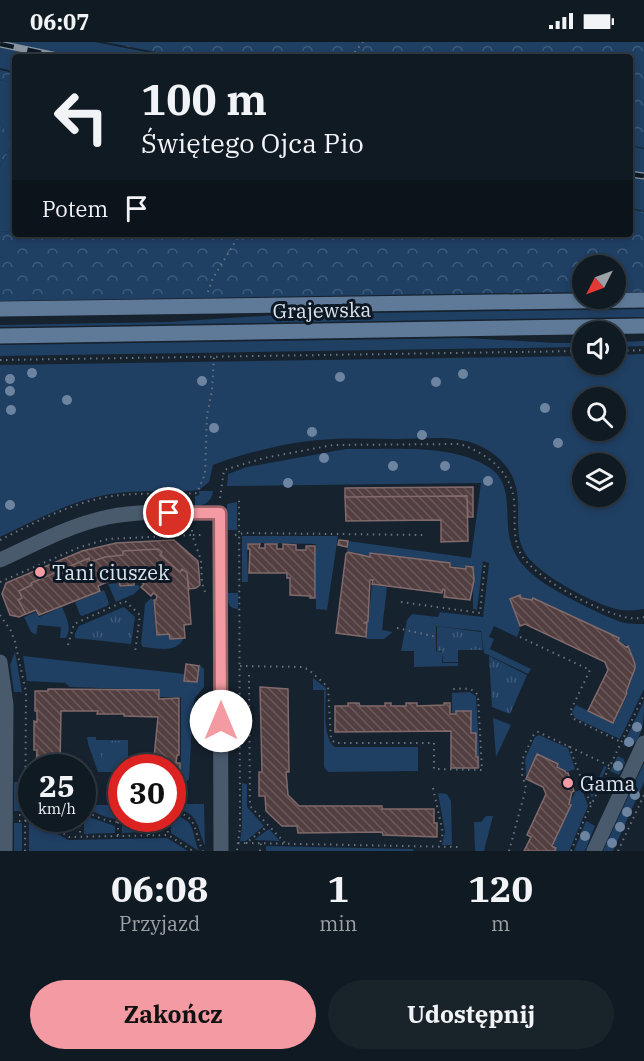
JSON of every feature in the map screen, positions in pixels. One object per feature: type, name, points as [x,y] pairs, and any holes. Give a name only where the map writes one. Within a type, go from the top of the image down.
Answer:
[{"type":"main road","name":"Grajewska","points":[[0,309],[644,300]]},
{"type":"main road","name":"Grajewska","points":[[0,336],[644,326]]},
{"type":"street","points":[[0,560],[68,529],[101,519],[134,514],[191,513],[220,505],[221,846]]},
{"type":"street","points":[[0,663],[6,705],[5,851]]},
{"type":"street","points":[[594,851],[644,743]]},
{"type":"path","points":[[353,54],[363,42]]},
{"type":"path","points":[[203,306],[213,278],[238,237]]},
{"type":"path","points":[[626,351],[644,350]]},
{"type":"path","points":[[0,360],[572,351]]},
{"type":"path","points":[[196,493],[205,474],[207,415],[212,391],[214,356]]},
{"type":"path","points":[[220,505],[224,470],[264,458],[333,445],[460,444],[477,450],[503,471],[510,484],[514,500],[514,532],[519,553],[531,567],[546,579],[613,614],[632,619],[644,617]]},
{"type":"path","points":[[236,851],[240,828],[239,497]]},
{"type":"path","points":[[191,513],[192,535],[201,561],[202,583],[206,593]]},
{"type":"path","points":[[0,582],[80,547],[123,537],[221,536],[244,533],[424,535]]},
{"type":"path","points":[[401,602],[480,613],[485,562]]},
{"type":"path","points":[[68,645],[74,624],[125,601],[140,615],[135,653]]},
{"type":"path","points":[[0,615],[11,631],[15,642],[26,692],[25,754]]},
{"type":"path","points":[[398,628],[436,637]]},
{"type":"path","points":[[520,637],[590,670],[570,712],[571,716],[621,742]]},
{"type":"path","points":[[240,666],[299,666],[309,670],[328,687],[331,739],[335,743],[434,743],[434,769],[483,770],[477,693],[470,689],[451,689]]},
{"type":"path","points":[[249,675],[250,807],[286,844]]},
{"type":"path","points":[[571,851],[644,695]]},
{"type":"path","points":[[509,851],[526,788],[522,774],[523,758],[534,734],[538,732],[610,766]]},
{"type":"path","points":[[569,746],[591,805]]},
{"type":"path","points":[[433,788],[443,833],[439,847]]},
{"type":"path","points":[[618,851],[644,795]]},
{"type":"path","points":[[186,816],[195,825],[203,851]]},
{"type":"path","points":[[5,821],[18,821]]},
{"type":"path","points":[[246,843],[268,826]]},
{"type":"path","points":[[25,832],[25,851]]},
{"type":"path","points":[[59,832],[64,835],[80,837],[168,835],[193,851]]},
{"type":"path","points":[[80,832],[80,837]]},
{"type":"path","points":[[221,846],[261,843],[459,847]]},
{"type":"path","points":[[260,851],[261,843]]},
{"type":"path","points":[[416,846],[417,851]]},
{"type":"green space","points":[[0,42],[95,42],[157,54],[12,54],[12,71],[0,68]]},
{"type":"green space","points":[[105,42],[644,42],[644,148],[633,146],[633,54],[166,54]]},
{"type":"green space","points":[[0,70],[12,72],[12,82],[0,80]]},
{"type":"green space","points":[[0,80],[12,82],[12,142],[0,121]]},
{"type":"green space","points":[[0,121],[12,146],[0,166]]},
{"type":"green space","points":[[12,146],[12,231],[0,232],[0,166]]},
{"type":"green space","points":[[633,147],[644,149],[644,211],[633,209]]},
{"type":"green space","points":[[633,210],[644,212],[644,292],[626,292],[626,255],[572,255],[572,292],[0,301],[0,232],[12,231],[12,237],[633,237]]},
{"type":"green space","points":[[644,309],[644,317],[0,327],[0,325],[168,322],[293,314]]},
{"type":"green space","points":[[466,338],[572,343],[572,347],[0,356],[0,345]]},
{"type":"green space","points":[[644,341],[644,346],[626,347],[626,342]]},
{"type":"green space","points":[[644,354],[644,609],[621,610],[611,607],[584,596],[542,571],[525,553],[520,542],[517,493],[514,480],[507,468],[485,448],[449,438],[333,439],[272,448],[213,465],[209,482],[199,490],[133,492],[97,497],[54,511],[0,537],[0,365],[572,356],[572,375],[626,375],[626,355]]},
{"type":"green space","points":[[346,449],[440,451],[475,460],[490,468],[498,475],[505,491],[511,545],[518,559],[528,571],[550,587],[600,613],[624,623],[644,624],[644,689],[620,739],[575,718],[572,712],[576,705],[614,723],[628,693],[626,692],[636,664],[628,646],[618,641],[619,638],[533,598],[532,600],[521,598],[520,595],[510,599],[520,629],[517,637],[494,626],[489,637],[494,639],[490,649],[531,669],[528,674],[484,653],[481,631],[436,626],[436,651],[442,652],[442,663],[458,663],[458,666],[414,667],[414,651],[401,651],[407,620],[412,614],[438,617],[440,612],[483,617],[489,563],[483,561],[477,610],[473,609],[473,566],[465,565],[465,568],[451,566],[451,563],[370,553],[369,557],[358,555],[358,553],[347,551],[348,541],[471,558],[481,483],[227,486],[228,474],[247,467]]},
{"type":"green space","points":[[199,491],[213,491],[207,502],[195,506],[195,496],[199,495]]},
{"type":"green space","points":[[237,502],[237,530],[227,530],[227,504]]},
{"type":"green space","points":[[242,536],[338,536],[327,610],[316,609],[316,544],[247,543],[248,582],[242,582]]},
{"type":"green space","points":[[119,583],[119,587],[138,585],[140,588],[134,594],[116,602],[108,584]]},
{"type":"green space","points":[[372,585],[387,587],[382,630],[393,632],[384,639],[366,639]]},
{"type":"green space","points":[[104,590],[109,603],[107,606],[80,615],[75,602]]},
{"type":"green space","points":[[228,593],[238,593],[238,609],[230,606]]},
{"type":"green space","points":[[151,598],[156,635],[169,634],[170,639],[184,638],[176,646],[160,649],[143,647],[141,644],[145,604]]},
{"type":"green space","points":[[62,607],[69,627],[66,638],[60,638],[61,627],[38,625],[36,635],[31,632],[24,617],[36,612],[39,617]]},
{"type":"green space","points":[[124,607],[135,617],[131,644],[75,638],[79,626]]},
{"type":"green space","points":[[437,626],[481,632],[483,650],[458,650],[458,662],[443,662],[442,651],[437,651]]},
{"type":"green space","points":[[15,652],[22,692],[14,692],[10,665]]},
{"type":"green space","points":[[23,656],[185,674],[184,681],[197,682],[199,664],[204,669],[204,687],[195,698],[193,705],[189,779],[186,782],[186,754],[181,754],[181,697],[160,697],[159,690],[70,687],[65,683],[27,681]]},
{"type":"green space","points":[[489,656],[527,675],[510,714],[492,707]]},
{"type":"green space","points":[[313,678],[326,688],[326,729],[335,747],[418,747],[418,771],[328,772],[324,767],[324,690],[313,690]]},
{"type":"green space","points":[[470,692],[476,696],[480,768],[478,768],[478,757],[476,756],[476,733],[472,733],[471,711],[452,713],[452,693]]},
{"type":"green space","points":[[644,701],[642,727],[638,739],[629,747],[623,745]]},
{"type":"green space","points":[[493,718],[511,725],[496,757]]},
{"type":"green space","points":[[539,735],[568,748],[575,769],[567,772],[557,767],[558,764],[537,754],[526,777],[525,759],[535,737]]},
{"type":"green space","points":[[87,737],[96,737],[96,740],[128,740],[128,754],[108,754],[108,772],[98,772],[96,754],[92,754]]},
{"type":"green space","points":[[101,741],[120,741],[121,754],[108,754],[108,760],[101,760]]},
{"type":"green space","points":[[618,756],[624,759],[625,763],[619,775],[610,771]]},
{"type":"green space","points":[[644,763],[644,782],[613,851],[603,851]]},
{"type":"green space","points":[[604,766],[607,767],[592,798],[585,782],[586,780],[596,785]]},
{"type":"green space","points":[[14,782],[18,782],[18,811],[14,811]]},
{"type":"green space","points":[[242,783],[247,784],[247,807],[264,826],[246,841],[240,841]]},
{"type":"green space","points":[[582,789],[588,806],[569,851],[555,851],[557,847],[553,845],[571,805],[569,804],[575,792]]},
{"type":"green space","points":[[438,793],[447,794],[451,801],[452,845],[442,845],[445,832]]},
{"type":"green space","points":[[186,804],[204,804],[205,846],[196,821],[188,813]]},
{"type":"green space","points":[[96,805],[108,805],[108,818],[98,814]]},
{"type":"green space","points":[[486,816],[493,816],[484,851],[475,851],[474,822],[481,822]]},
{"type":"green space","points":[[96,819],[108,824],[108,832],[115,832],[115,833],[84,834],[84,832],[96,832]]},
{"type":"green space","points":[[186,820],[192,828],[199,851],[171,833],[186,832]]},
{"type":"green space","points":[[586,821],[595,826],[585,851],[574,851]]},
{"type":"green space","points":[[14,823],[18,823],[18,832],[22,832],[22,851],[14,851]]},
{"type":"green space","points":[[269,829],[280,841],[254,840]]},
{"type":"green space","points":[[29,832],[54,832],[68,840],[167,838],[188,851],[29,851]]},
{"type":"green space","points":[[266,846],[413,849],[414,851],[266,851]]},
{"type":"building","points":[[473,487],[473,517],[468,517],[467,496],[345,497],[345,488]]},
{"type":"building","points":[[467,496],[468,541],[441,542],[441,520],[346,521],[345,497]]},
{"type":"building","points":[[174,540],[198,561],[200,585],[196,588],[189,589],[187,573],[182,569],[180,572],[160,555],[162,552],[158,549],[123,551],[123,555],[90,562],[89,558],[31,583],[32,585],[19,591],[22,598],[18,600],[26,614],[19,617],[10,615],[2,594],[6,583],[82,551],[116,543]]},
{"type":"building","points":[[339,540],[348,541],[347,547],[338,545]]},
{"type":"building","points":[[248,544],[260,544],[259,548],[265,548],[265,544],[277,544],[277,549],[283,549],[283,544],[296,545],[296,550],[306,550],[306,546],[315,546],[315,598],[290,595],[290,578],[287,578],[287,573],[249,573],[250,549],[248,549]]},
{"type":"building","points":[[158,549],[162,552],[160,555],[180,572],[182,569],[187,573],[191,624],[184,625],[185,638],[170,639],[169,634],[157,635],[154,600],[157,596],[153,593],[151,596],[141,587],[144,584],[139,580],[134,581],[134,585],[120,586],[119,581],[107,582],[98,586],[100,591],[39,615],[36,610],[26,614],[18,600],[22,598],[19,591],[32,585],[31,583],[89,558],[90,562],[123,555],[123,551]]},
{"type":"building","points":[[348,552],[370,557],[370,553],[450,563],[450,567],[466,569],[466,566],[473,567],[474,580],[470,600],[444,597],[445,590],[443,589],[442,593],[372,584],[373,580],[370,580],[368,621],[365,623],[367,623],[366,637],[336,633]]},
{"type":"building","points":[[520,595],[521,598],[532,600],[533,598],[619,638],[618,641],[628,646],[635,668],[627,693],[613,723],[588,711],[608,670],[605,662],[525,624],[520,626],[510,599]]},
{"type":"building","points":[[186,664],[199,666],[197,682],[184,681]]},
{"type":"building","points":[[260,687],[288,689],[289,772],[286,772],[288,795],[299,806],[382,806],[382,809],[434,809],[437,837],[383,835],[382,832],[298,833],[297,826],[282,826],[266,811],[265,796],[259,796],[259,772],[262,772]]},
{"type":"building","points":[[48,689],[159,690],[159,699],[179,698],[179,754],[154,754],[158,717],[97,714],[98,711],[61,711],[60,754],[37,754],[37,750],[34,750],[34,721],[37,722],[35,691],[48,691]]},
{"type":"building","points":[[348,703],[359,703],[360,706],[385,706],[385,703],[391,703],[391,706],[406,706],[406,703],[417,703],[417,706],[450,703],[450,714],[456,714],[456,711],[471,711],[471,733],[476,733],[478,768],[451,768],[451,731],[335,732],[335,706],[348,706]]},
{"type":"building","points":[[537,754],[558,764],[557,767],[568,773],[574,791],[569,804],[571,805],[552,846],[556,848],[555,851],[524,851],[531,837],[527,835],[546,794],[543,787],[526,779]]},
{"type":"railway","points":[[0,44],[48,54]]},
{"type":"railway","points":[[633,174],[644,176]]},
{"type":"place","name":"Tani ciuszek","points":[[40,572]]},
{"type":"place","name":"Gama","points":[[568,783]]},
{"type":"route","points":[[169,513],[220,513],[221,721]]}]
